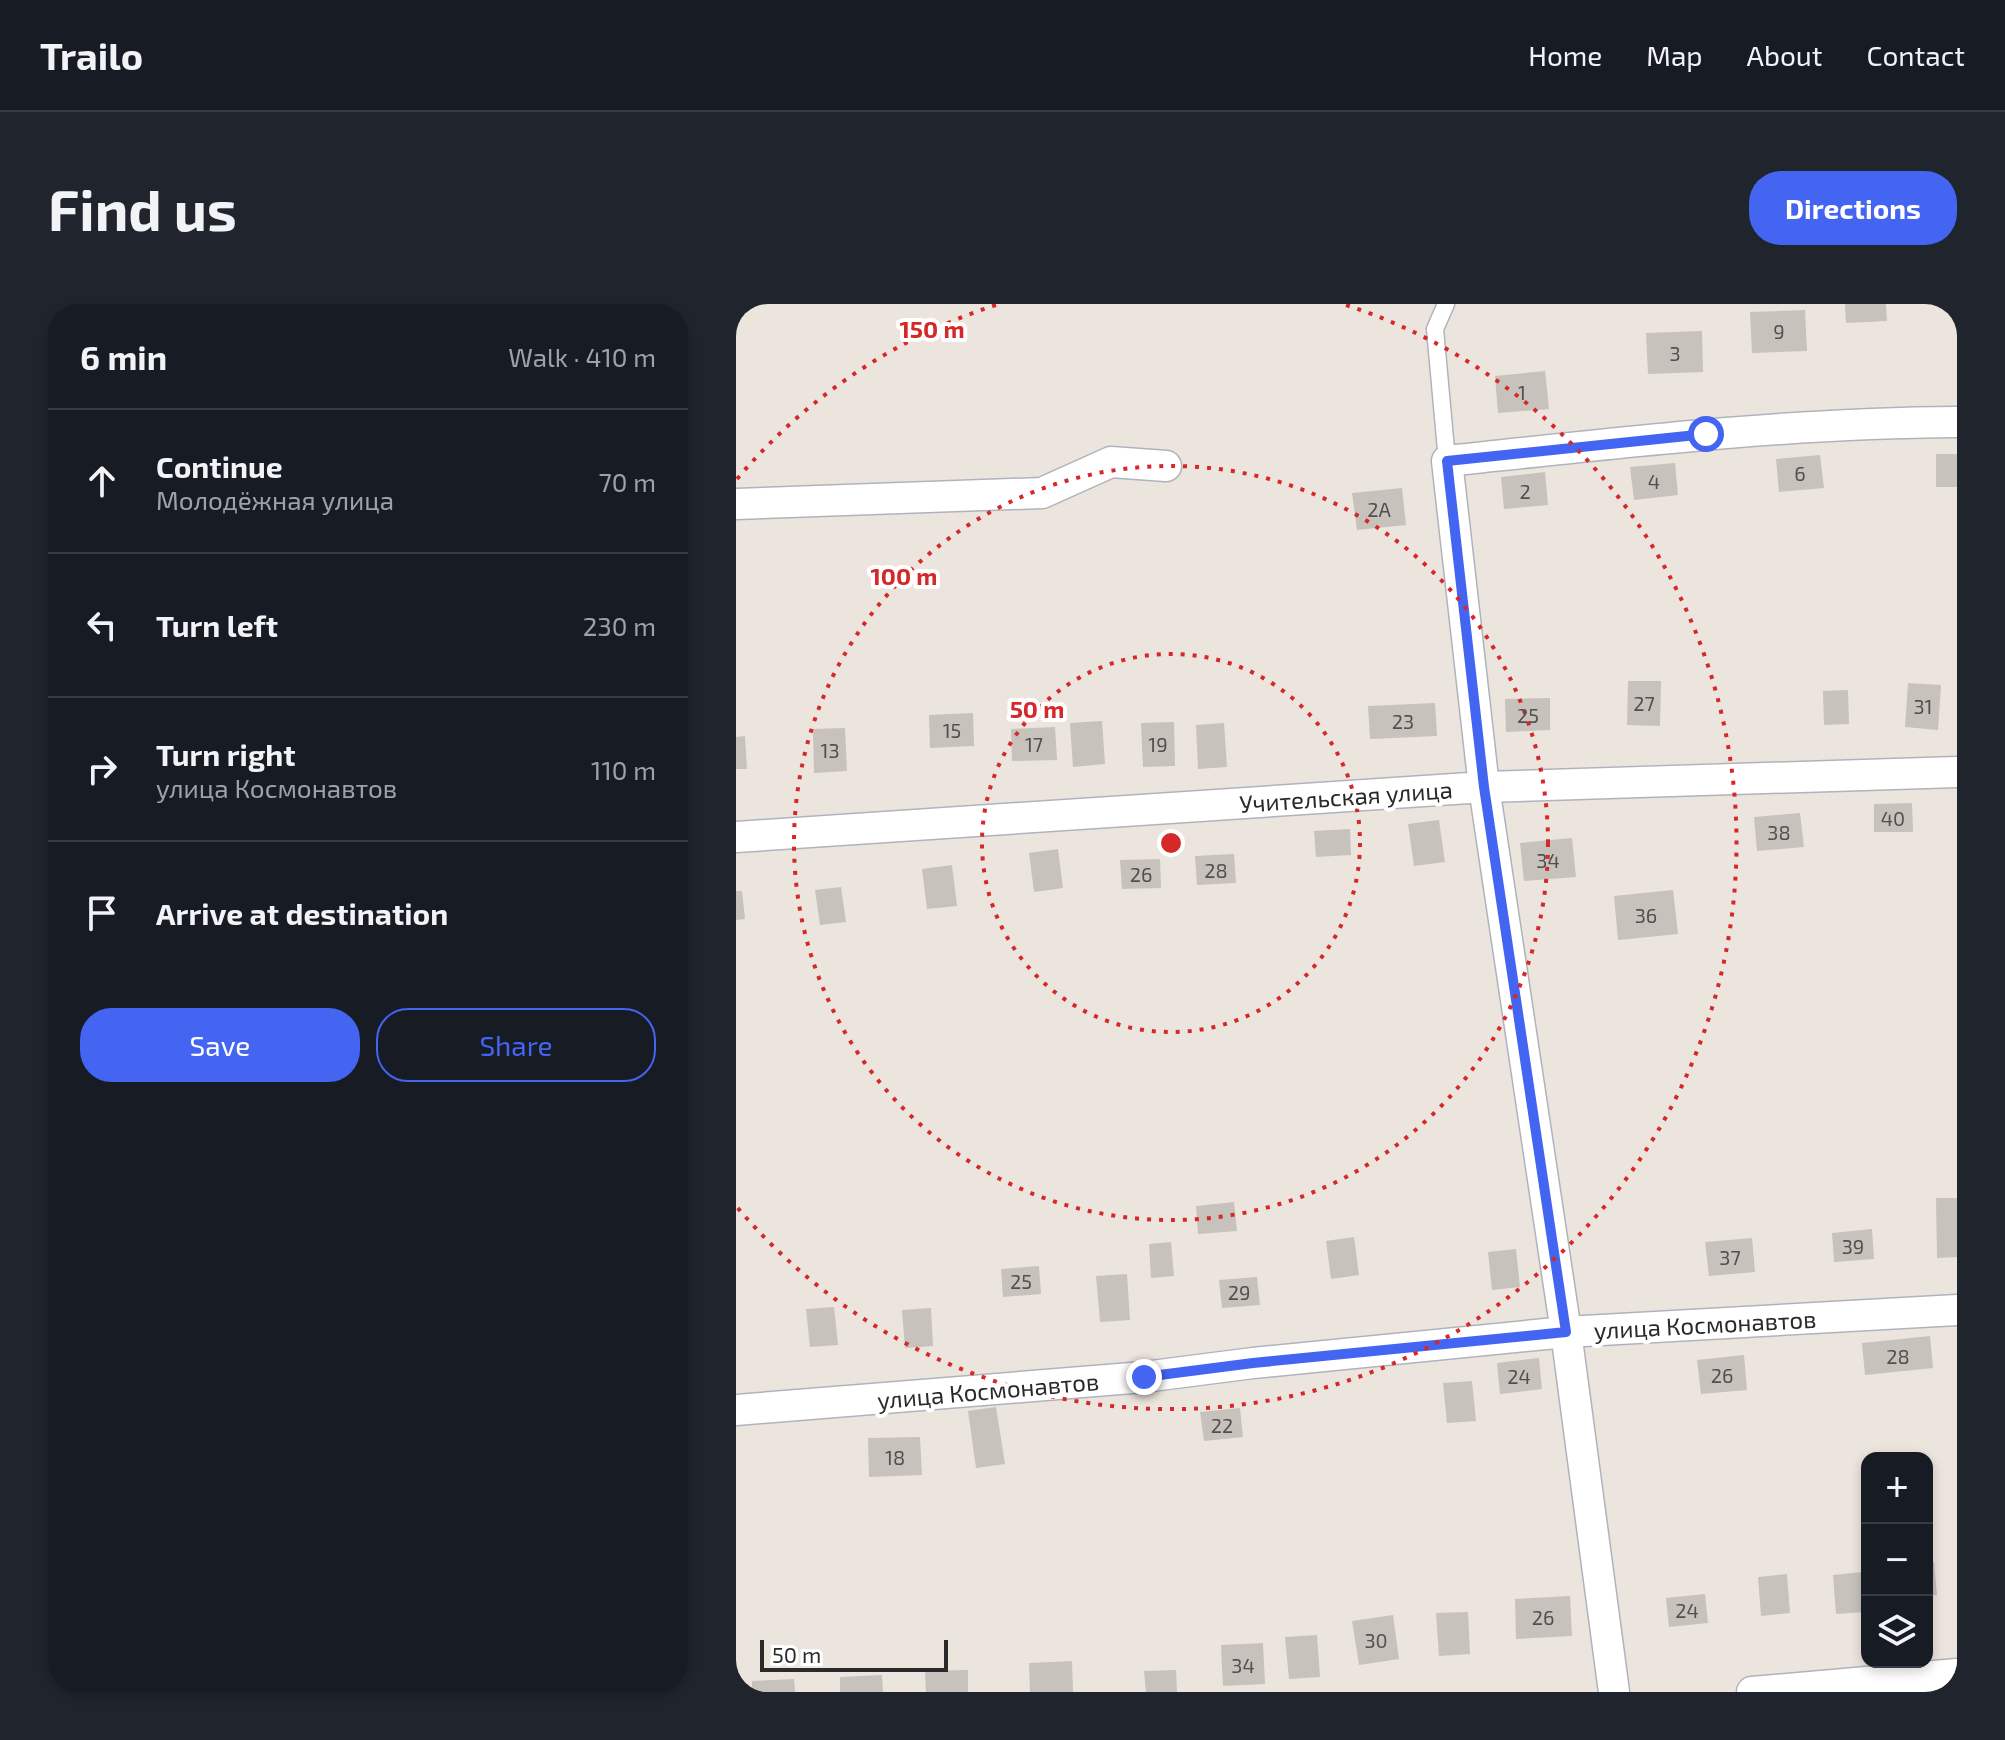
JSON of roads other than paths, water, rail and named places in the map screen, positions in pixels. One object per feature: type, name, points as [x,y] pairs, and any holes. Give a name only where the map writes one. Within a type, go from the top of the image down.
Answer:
[{"type":"street","points":[[1614,1692],[1566,1332],[1484,787],[1447,461],[1706,434],[1957,422]]},
{"type":"street","points":[[736,504],[1042,493],[1111,462],[1166,466]]},
{"type":"street","name":"Учительская улица","points":[[736,837],[1484,787],[1957,772]]},
{"type":"street","name":"улица Космонавтов","points":[[736,1410],[1144,1377],[1566,1332],[1957,1310]]},
{"type":"street","points":[[1752,1692],[1957,1674]]},
{"type":"lane","points":[[1446,304],[1435,329],[1447,461]]}]
